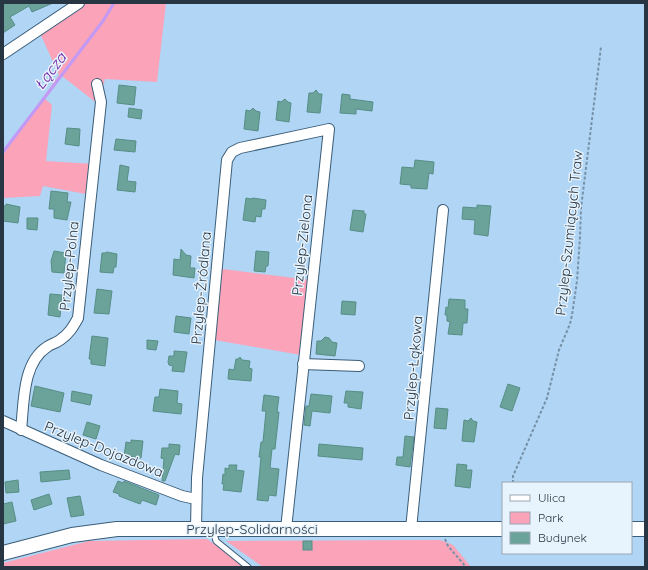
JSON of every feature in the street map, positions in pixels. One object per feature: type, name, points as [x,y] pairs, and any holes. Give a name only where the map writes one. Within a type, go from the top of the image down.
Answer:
[{"type":"main road","name":"Przylep-Solidarności","points":[[3,553],[72,535],[117,529],[502,529]]},
{"type":"main road","points":[[632,529],[645,529]]},
{"type":"street","points":[[3,54],[79,3]]},
{"type":"street","name":"Przylep-Polna","points":[[21,430],[26,382],[29,369],[36,357],[46,347],[61,340],[71,330],[78,318],[101,102],[97,84]]},
{"type":"street","name":"Przylep-Zielona","points":[[286,529],[329,128]]},
{"type":"street","name":"Przylep-Źródlana","points":[[196,528],[196,499],[227,160],[232,152],[240,148],[329,128]]},
{"type":"street","name":"Przylep-Łąkowa","points":[[412,529],[443,210]]},
{"type":"street","points":[[304,364],[359,366]]},
{"type":"street","name":"Przylep-Dojazdowa","points":[[3,422],[114,470],[182,496],[196,499]]},
{"type":"lane","points":[[213,528],[216,541],[248,567]]},
{"type":"path","name":"Przylep-Szumiących Traw","points":[[513,482],[513,476],[547,398],[559,350],[570,324],[572,315],[577,281],[581,208],[601,47]]},
{"type":"path","points":[[441,529],[448,546],[466,567]]},
{"type":"green space","points":[[87,3],[166,3],[157,82],[105,79],[98,104],[62,76],[44,98],[52,105],[46,161],[94,164],[91,195],[43,186],[40,196],[3,198],[3,155],[59,75],[39,31]]},
{"type":"green space","points":[[215,268],[311,280],[301,355],[209,339]]},
{"type":"green space","points":[[207,539],[247,567],[3,567],[3,563],[89,541]]},
{"type":"green space","points":[[440,540],[453,545],[471,567],[263,567],[226,541]]},
{"type":"building","points":[[3,3],[53,3],[32,12],[29,6],[10,17],[15,25],[3,33]]},
{"type":"building","points":[[119,85],[136,87],[134,105],[117,103]]},
{"type":"building","points":[[316,90],[319,94],[322,94],[320,113],[307,112],[309,93],[313,93]]},
{"type":"building","points":[[342,94],[350,95],[350,99],[373,102],[372,111],[356,109],[356,114],[340,113]]},
{"type":"building","points":[[285,99],[291,103],[289,122],[276,120],[278,101],[281,102]]},
{"type":"building","points":[[129,108],[142,110],[141,119],[128,117]]},
{"type":"building","points":[[253,108],[260,112],[258,131],[244,129],[246,110],[250,111]]},
{"type":"building","points":[[67,128],[80,129],[79,146],[65,144]]},
{"type":"building","points":[[116,139],[136,141],[135,152],[114,150]]},
{"type":"building","points":[[415,160],[434,162],[433,174],[429,173],[427,189],[411,188],[411,185],[400,184],[402,167],[414,168]]},
{"type":"building","points":[[120,165],[129,167],[127,181],[136,182],[135,192],[117,190]]},
{"type":"building","points":[[51,191],[68,193],[67,202],[71,202],[67,220],[54,218],[54,209],[49,209]]},
{"type":"building","points":[[246,198],[266,200],[265,209],[262,209],[261,217],[256,216],[255,222],[243,220]]},
{"type":"building","points":[[6,204],[20,207],[18,223],[3,221],[3,206],[6,206]]},
{"type":"building","points":[[477,205],[491,206],[488,236],[474,234],[475,220],[462,219],[463,207],[477,208]]},
{"type":"building","points":[[353,210],[364,211],[364,214],[366,214],[363,232],[350,230]]},
{"type":"building","points":[[27,218],[38,218],[37,230],[27,229]]},
{"type":"building","points":[[181,249],[186,255],[191,256],[190,268],[195,268],[194,278],[173,275],[174,259],[180,260]]},
{"type":"building","points":[[54,251],[66,253],[64,273],[52,272],[51,261]]},
{"type":"building","points":[[256,251],[269,252],[268,266],[266,266],[265,272],[254,271]]},
{"type":"building","points":[[107,252],[117,254],[116,267],[114,267],[113,273],[100,272],[102,253]]},
{"type":"building","points":[[97,289],[112,291],[109,314],[94,313]]},
{"type":"building","points":[[50,294],[62,295],[60,317],[48,315]]},
{"type":"building","points":[[449,299],[465,300],[465,309],[468,309],[467,323],[463,323],[462,335],[448,334],[450,322],[447,321],[447,315],[445,315],[446,307],[448,308]]},
{"type":"building","points":[[342,301],[356,302],[355,315],[341,314]]},
{"type":"building","points":[[176,316],[191,318],[189,334],[174,332]]},
{"type":"building","points":[[92,336],[108,338],[105,366],[91,364],[91,359],[89,359]]},
{"type":"building","points":[[325,337],[329,338],[332,342],[337,343],[335,356],[316,354],[317,341],[321,341]]},
{"type":"building","points":[[147,340],[158,341],[156,350],[147,349]]},
{"type":"building","points":[[174,351],[187,352],[184,372],[172,371],[173,366],[169,365],[169,356],[174,356]]},
{"type":"building","points":[[240,357],[242,360],[250,361],[249,368],[252,369],[251,381],[228,379],[229,369],[234,370],[236,359]]},
{"type":"building","points":[[508,384],[520,388],[512,411],[500,407]]},
{"type":"building","points":[[35,386],[64,393],[60,412],[31,406]]},
{"type":"building","points":[[160,389],[178,391],[177,403],[182,404],[181,414],[153,411],[155,397],[159,397]]},
{"type":"building","points":[[72,391],[92,395],[90,405],[71,401]]},
{"type":"building","points":[[346,391],[363,392],[361,409],[348,407],[348,403],[344,403]]},
{"type":"building","points":[[311,394],[332,396],[330,413],[312,411],[310,426],[304,425],[306,406],[309,406]]},
{"type":"building","points":[[264,395],[279,397],[275,449],[272,449],[270,468],[279,469],[276,496],[269,495],[268,501],[257,500],[261,457],[259,457],[261,442],[263,442],[266,411],[262,411]]},
{"type":"building","points":[[436,408],[448,409],[446,429],[434,428]]},
{"type":"building","points":[[471,418],[473,421],[477,422],[474,442],[462,441],[464,420],[468,421]]},
{"type":"building","points":[[87,422],[100,426],[96,439],[83,435]]},
{"type":"building","points":[[405,436],[414,437],[410,467],[396,465],[397,457],[403,457]]},
{"type":"building","points":[[131,440],[143,441],[141,458],[124,456],[126,442],[131,443]]},
{"type":"building","points":[[169,444],[180,445],[179,455],[175,454],[165,481],[162,481],[164,459],[161,458],[162,448],[169,448]]},
{"type":"building","points":[[319,444],[363,448],[362,460],[318,456]]},
{"type":"building","points":[[457,464],[467,465],[466,470],[472,470],[470,488],[455,486]]},
{"type":"building","points":[[229,465],[237,465],[236,470],[244,471],[241,492],[223,490],[223,474],[225,475],[225,468],[229,469]]},
{"type":"building","points":[[69,470],[70,479],[41,482],[40,472]]},
{"type":"building","points":[[18,480],[19,492],[6,493],[5,482]]},
{"type":"building","points":[[118,481],[123,483],[124,481],[159,495],[156,505],[142,500],[140,504],[119,496],[119,494],[113,492]]},
{"type":"building","points":[[49,494],[52,504],[34,510],[31,500]]},
{"type":"building","points":[[80,496],[84,515],[71,517],[67,498]]},
{"type":"building","points":[[12,502],[16,521],[3,524],[3,504]]},
{"type":"building","points":[[303,541],[312,541],[312,550],[303,550]]},
{"type":"waterway","name":"Łącza","points":[[3,152],[103,21],[114,3]]}]
